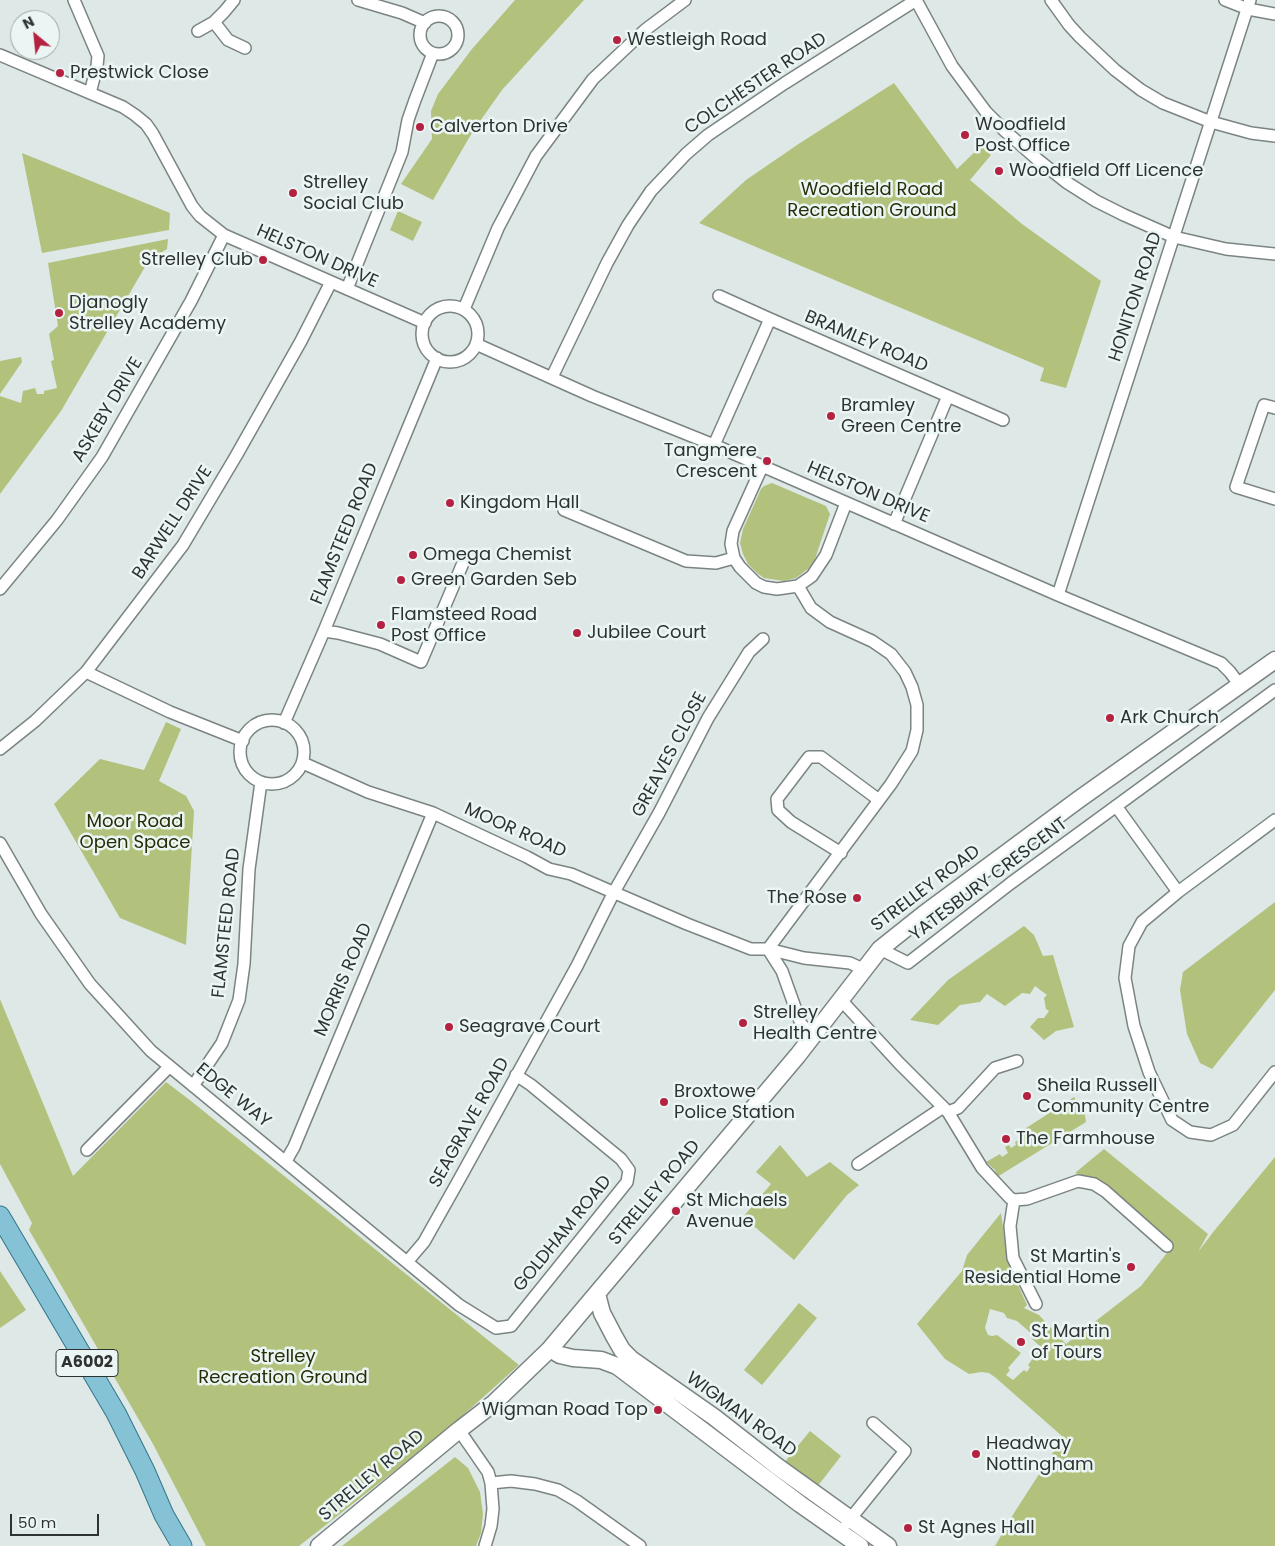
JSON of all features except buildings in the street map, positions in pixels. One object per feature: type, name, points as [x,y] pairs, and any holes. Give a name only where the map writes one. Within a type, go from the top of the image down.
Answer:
[{"type":"main road","name":"STRELLEY ROAD","points":[[319,1546],[494,1403],[550,1349],[813,1036],[880,949],[924,914],[1238,684],[1275,660]]},
{"type":"main road","name":"A6002","points":[[0,1216],[116,1413],[145,1471],[164,1515],[182,1546]]},
{"type":"main road","name":"WIGMAN ROAD","points":[[597,1294],[602,1313],[614,1336],[622,1350],[631,1359],[714,1417],[778,1467],[888,1546]]},
{"type":"main road","name":"WIGMAN ROAD","points":[[550,1349],[567,1356],[601,1360],[617,1366],[860,1546]]},
{"type":"main road","name":"A6002","points":[[164,1515],[172,1546]]},
{"type":"street","points":[[198,31],[214,22],[234,0]]},
{"type":"street","points":[[358,0],[402,13],[425,23]]},
{"type":"street","points":[[464,309],[498,228],[536,156],[594,79],[645,30],[685,0]]},
{"type":"street","points":[[916,0],[952,66],[986,112],[1005,131],[1066,182],[1096,201],[1174,237],[1226,249],[1275,254]]},
{"type":"street","name":"COLCHESTER ROAD","points":[[552,377],[607,263],[628,225],[651,191],[686,154],[708,134],[916,0]]},
{"type":"street","points":[[1051,0],[1080,38],[1129,81],[1163,103],[1211,122],[1250,133],[1275,136]]},
{"type":"street","points":[[1225,0],[1249,4],[1275,14]]},
{"type":"street","name":"HONITON ROAD","points":[[1058,595],[1249,4]]},
{"type":"street","points":[[73,7],[98,56],[98,66],[90,93]]},
{"type":"street","points":[[441,16],[452,22],[458,32],[456,44],[452,49],[443,54],[434,53],[424,46],[420,34],[425,23],[430,19],[441,16]]},
{"type":"street","points":[[214,22],[228,40],[245,48]]},
{"type":"street","points":[[347,289],[402,152],[408,120],[434,53]]},
{"type":"street","name":"HELSTON DRIVE","points":[[0,55],[123,107],[146,124],[154,134],[180,186],[200,216],[224,235],[425,323]]},
{"type":"street","name":"ASKEBY DRIVE","points":[[0,589],[57,520],[102,457],[192,301],[224,235]]},
{"type":"street","name":"BARWELL DRIVE","points":[[0,749],[35,721],[86,672],[183,545],[250,432],[301,341],[331,282]]},
{"type":"street","name":"BRAMLEY ROAD","points":[[719,296],[770,320],[1003,420]]},
{"type":"street","points":[[444,306],[464,309],[477,324],[476,344],[469,354],[459,360],[445,361],[437,358],[426,348],[423,340],[425,323],[432,312],[444,306]]},
{"type":"street","points":[[714,445],[770,320]]},
{"type":"street","name":"HELSTON DRIVE","points":[[476,344],[592,396],[714,445],[1058,595],[1221,663],[1238,684]]},
{"type":"street","name":"FLAMSTEED ROAD","points":[[284,723],[437,358]]},
{"type":"street","points":[[894,524],[948,396]]},
{"type":"street","points":[[1275,408],[1264,405],[1236,487],[1275,499]]},
{"type":"street","points":[[762,467],[733,531],[731,544],[734,558],[748,576],[764,587],[777,590],[798,586],[812,576],[826,555],[846,503]]},
{"type":"street","points":[[564,510],[686,561],[716,563],[734,558]]},
{"type":"street","points":[[324,631],[380,644],[420,662],[463,563]]},
{"type":"street","points":[[798,586],[811,608],[830,622],[872,641],[891,654],[905,672],[912,687],[916,705],[917,730],[912,751],[891,784],[768,949],[782,971],[801,1024],[813,1036]]},
{"type":"street","name":"GREAVES CLOSE","points":[[614,892],[659,813],[713,710],[749,652],[763,639]]},
{"type":"street","points":[[86,672],[170,712],[243,741]]},
{"type":"street","name":"YATESBURY CRESCENT","points":[[880,949],[908,963],[1010,884],[1275,690]]},
{"type":"street","points":[[273,721],[284,723],[295,730],[302,739],[304,746],[303,763],[297,772],[284,782],[277,784],[261,782],[249,775],[243,765],[241,748],[243,741],[248,732],[257,725],[273,721]]},
{"type":"street","points":[[840,853],[784,816],[778,810],[777,799],[809,757],[821,756],[879,800]]},
{"type":"street","name":"MOOR ROAD","points":[[303,763],[368,792],[433,813],[527,856],[549,870],[571,874],[687,924],[751,949],[768,949],[804,958],[850,963],[863,969]]},
{"type":"street","name":"FLAMSTEED ROAD","points":[[193,1086],[222,1043],[239,1000],[244,964],[249,869],[261,782]]},
{"type":"street","points":[[1116,806],[1178,892]]},
{"type":"street","name":"MORRIS ROAD","points":[[286,1161],[294,1147],[433,813]]},
{"type":"street","points":[[1275,820],[1178,892],[1142,922],[1129,946],[1125,978],[1134,1026],[1149,1072],[1172,1120],[1190,1132],[1211,1135],[1233,1125],[1275,1072]]},
{"type":"street","name":"EDGE WAY","points":[[0,842],[41,914],[90,984],[151,1051],[460,1305],[496,1328]]},
{"type":"street","name":"SEAGRAVE ROAD","points":[[407,1262],[424,1242],[577,966],[614,892]]},
{"type":"street","points":[[841,1000],[945,1110],[982,1168],[1006,1194],[1014,1200],[1027,1200],[1078,1181],[1094,1184],[1105,1191],[1167,1246]]},
{"type":"street","points":[[858,1164],[945,1110],[958,1108],[995,1068],[1017,1061]]},
{"type":"street","points":[[87,1150],[169,1067]]},
{"type":"street","name":"GOLDHAM ROAD","points":[[496,1328],[511,1326],[627,1182],[629,1170],[621,1159],[531,1085],[516,1075]]},
{"type":"street","points":[[1014,1200],[1010,1226],[1013,1258],[1036,1304]]},
{"type":"street","points":[[841,1533],[850,1519],[905,1451],[873,1423]]},
{"type":"street","points":[[459,1430],[488,1472],[491,1483],[494,1509],[486,1546]]},
{"type":"street","points":[[491,1483],[512,1481],[558,1490],[634,1544]]},
{"type":"green space","points":[[515,0],[584,0],[502,90],[473,131],[433,200],[401,184],[432,139],[431,111],[438,94],[472,49]]},
{"type":"green space","name":"Woodfield Road Recreation Ground","points":[[894,83],[957,169],[981,146],[991,155],[970,180],[1022,224],[1101,281],[1066,388],[1040,381],[1044,368],[699,223],[746,180]]},
{"type":"green space","points":[[22,153],[170,213],[169,230],[42,253]]},
{"type":"green space","points":[[398,211],[422,222],[413,241],[390,230]]},
{"type":"green space","points":[[168,239],[167,249],[149,260],[61,411],[0,494],[0,396],[21,403],[23,391],[35,388],[37,394],[44,394],[44,391],[57,388],[51,361],[54,360],[49,334],[58,326],[48,263]]},
{"type":"green space","points":[[21,357],[22,362],[0,394],[0,361]]},
{"type":"green space","points":[[772,483],[826,506],[830,514],[815,559],[809,568],[796,578],[784,581],[764,578],[757,573],[748,564],[740,543],[743,529],[761,489]]},
{"type":"green space","name":"Moor Road Open Space","points":[[166,722],[181,729],[159,781],[186,796],[194,811],[186,945],[120,918],[54,804],[100,759],[144,770]]},
{"type":"green space","points":[[1275,902],[1275,990],[1212,1069],[1200,1063],[1187,1034],[1180,990],[1183,972]]},
{"type":"green space","points":[[1024,926],[1034,935],[1043,956],[1053,955],[1074,1027],[1056,1031],[1044,1040],[1030,1027],[1038,1018],[1044,1018],[1049,1011],[1046,1009],[1044,998],[1047,995],[1035,986],[1030,994],[1022,993],[1005,1006],[987,994],[980,1002],[960,1005],[938,1025],[910,1020],[948,980]]},
{"type":"green space","name":"Strelley Recreation Ground","points":[[0,999],[73,1176],[166,1082],[519,1365],[420,1451],[299,1546],[206,1546],[153,1444],[29,1230],[32,1223],[0,1164]]},
{"type":"green space","points":[[1074,1097],[1079,1104],[1083,1102],[1086,1122],[997,1177],[995,1170],[986,1162],[1000,1154],[1002,1157],[1008,1153],[1005,1147],[1009,1145],[1011,1148],[1016,1145],[1015,1142],[1023,1137],[1020,1132]]},
{"type":"green space","points":[[780,1145],[807,1177],[830,1162],[859,1185],[847,1195],[794,1260],[743,1217],[771,1184],[756,1172]]},
{"type":"green space","points":[[1104,1149],[1208,1234],[1198,1252],[1275,1157],[1275,1546],[995,1546],[1063,1437],[989,1373],[969,1374],[945,1359],[917,1324],[962,1271],[967,1255],[1001,1213],[1007,1256],[1027,1305],[1024,1308],[1039,1315],[1066,1344],[1141,1286],[1174,1244],[1096,1179],[1075,1173]],"holes":[[[990,1309],[1004,1313],[1007,1318],[1017,1321],[1032,1334],[1031,1338],[1041,1347],[1028,1365],[1030,1367],[1027,1372],[1024,1370],[1013,1380],[1006,1375],[1010,1370],[1008,1368],[1021,1353],[997,1335],[988,1335],[985,1328]]]},
{"type":"green space","points":[[0,1271],[26,1310],[0,1328]]},
{"type":"green space","points":[[799,1303],[817,1318],[762,1385],[744,1370]]},
{"type":"green space","points":[[810,1431],[841,1456],[817,1487],[784,1463]]},
{"type":"green space","points":[[455,1457],[468,1468],[480,1492],[483,1514],[481,1533],[476,1546],[342,1546]]},
{"type":"place","name":"Westleigh Road","points":[[617,40]]},
{"type":"place","name":"Prestwick Close","points":[[60,73]]},
{"type":"place","name":"Calverton Drive","points":[[420,127]]},
{"type":"place","name":"Woodfield Post Office","points":[[965,135]]},
{"type":"place","name":"Woodfield Off Licence","points":[[999,171]]},
{"type":"place","name":"Strelley Social Club","points":[[293,193]]},
{"type":"place","name":"Strelley Club","points":[[263,260]]},
{"type":"place","name":"Djanogly Strelley Academy","points":[[59,313]]},
{"type":"place","name":"Bramley Green Centre","points":[[831,416]]},
{"type":"place","name":"Tangmere Crescent","points":[[767,461]]},
{"type":"place","name":"Kingdom Hall","points":[[450,503]]},
{"type":"place","name":"Omega Chemist","points":[[413,555]]},
{"type":"place","name":"Green Garden Seb","points":[[401,580]]},
{"type":"place","name":"Flamsteed Road Post Office","points":[[381,625]]},
{"type":"place","name":"Jubilee Court","points":[[577,633]]},
{"type":"place","name":"Ark Church","points":[[1110,718]]},
{"type":"place","name":"The Rose","points":[[857,898]]},
{"type":"place","name":"Strelley Health Centre","points":[[743,1023]]},
{"type":"place","name":"Seagrave Court","points":[[449,1027]]},
{"type":"place","name":"Sheila Russell Community Centre","points":[[1027,1096]]},
{"type":"place","name":"Broxtowe Police Station","points":[[664,1102]]},
{"type":"place","name":"The Farmhouse","points":[[1006,1139]]},
{"type":"place","name":"St Michaels Avenue","points":[[676,1211]]},
{"type":"place","name":"St Martin's Residential Home","points":[[1131,1267]]},
{"type":"place","name":"St Martin of Tours","points":[[1021,1342]]},
{"type":"place","name":"Wigman Road Top","points":[[658,1410]]},
{"type":"place","name":"Headway Nottingham","points":[[976,1454]]},
{"type":"place","name":"St Agnes Hall","points":[[908,1528]]}]
